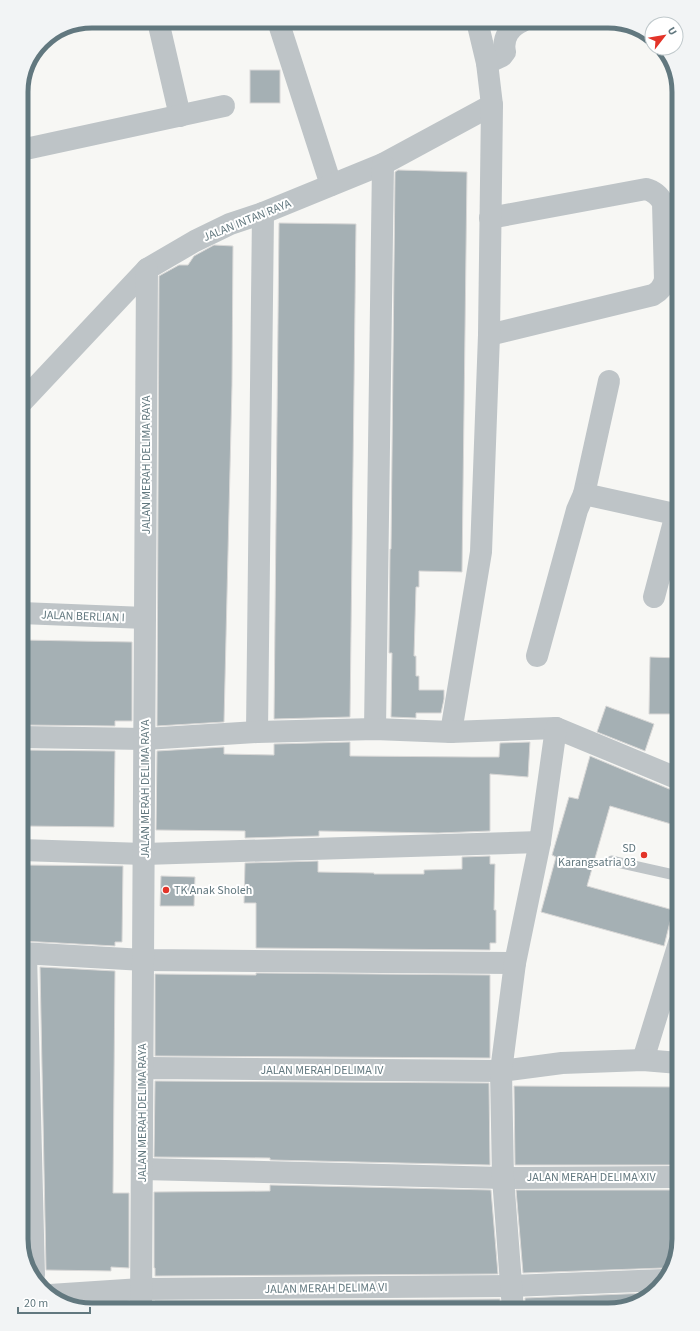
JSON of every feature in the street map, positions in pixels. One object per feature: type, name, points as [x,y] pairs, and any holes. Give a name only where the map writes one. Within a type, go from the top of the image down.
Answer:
[{"type":"street","points":[[160,28],[180,116]]},
{"type":"street","points":[[280,28],[331,185]]},
{"type":"street","points":[[452,732],[481,552],[489,335],[492,105],[487,63],[479,28]]},
{"type":"street","points":[[487,63],[502,56],[505,52],[503,44],[506,34],[513,28]]},
{"type":"street","name":"JALAN INTAN RAYA","points":[[28,395],[147,269],[209,234],[230,224],[262,213],[383,164],[492,105]]},
{"type":"street","points":[[28,149],[224,106]]},
{"type":"street","points":[[375,729],[383,164]]},
{"type":"street","points":[[489,335],[653,295],[663,287],[665,280],[663,203],[654,191],[646,189],[490,218]]},
{"type":"street","points":[[257,732],[262,213]]},
{"type":"street","name":"JALAN MERAH DELIMA RAYA","points":[[141,1300],[147,269]]},
{"type":"street","points":[[537,656],[577,510],[584,494],[609,381]]},
{"type":"street","points":[[584,494],[672,514]]},
{"type":"street","points":[[654,597],[672,536]]},
{"type":"street","name":"JALAN BERLIAN I","points":[[28,614],[145,618]]},
{"type":"street","points":[[512,1303],[503,1178],[500,1071],[515,963],[540,842],[556,728]]},
{"type":"street","points":[[28,737],[145,739],[257,732],[375,729],[452,732],[556,728],[672,776]]},
{"type":"street","points":[[28,850],[144,854],[540,842]]},
{"type":"street","points":[[28,954],[144,960],[515,963]]},
{"type":"street","points":[[643,1060],[672,966]]},
{"type":"street","name":"JALAN MERAH DELIMA IV","points":[[143,1069],[500,1071],[562,1063],[643,1060],[672,1062]]},
{"type":"street","points":[[28,1082],[34,1264]]},
{"type":"street","name":"JALAN MERAH DELIMA XIV","points":[[142,1169],[503,1178],[672,1177]]},
{"type":"street","name":"JALAN MERAH DELIMA VI","points":[[64,1296],[141,1300],[656,1280]]},
{"type":"lane","points":[[612,861],[672,874]]},
{"type":"building","points":[[250,70],[280,70],[280,103],[250,103]]},
{"type":"building","points":[[398,170],[467,172],[462,572],[419,571],[419,587],[416,587],[414,656],[416,656],[416,676],[419,676],[419,690],[444,690],[444,699],[441,713],[416,713],[416,718],[391,717],[392,653],[389,653],[390,549],[395,172]]},
{"type":"building","points":[[279,223],[356,224],[350,717],[274,719]]},
{"type":"building","points":[[214,245],[233,246],[232,385],[224,722],[157,726],[159,276],[179,265],[188,265],[194,256]]},
{"type":"building","points":[[28,640],[132,642],[132,721],[115,721],[115,726],[28,725]]},
{"type":"building","points":[[650,657],[672,658],[672,714],[649,714]]},
{"type":"building","points":[[606,706],[654,724],[645,751],[597,732]]},
{"type":"building","points":[[350,742],[350,756],[499,757],[500,743],[530,742],[528,777],[490,774],[490,831],[438,833],[319,831],[319,836],[245,838],[245,831],[156,830],[157,751],[224,747],[224,754],[274,755],[274,744]]},
{"type":"building","points":[[28,750],[115,751],[114,827],[28,826]]},
{"type":"building","points":[[590,756],[672,790],[671,824],[610,806],[587,886],[672,910],[664,946],[541,912],[556,857],[552,855],[569,797],[578,799]]},
{"type":"building","points":[[490,856],[490,864],[495,864],[494,910],[496,910],[496,943],[490,943],[490,950],[256,948],[256,903],[244,903],[245,863],[318,861],[318,872],[424,874],[424,870],[462,869],[462,857]]},
{"type":"building","points":[[28,865],[123,866],[122,942],[115,942],[115,946],[28,941]]},
{"type":"building","points":[[161,876],[195,877],[194,906],[160,906]]},
{"type":"building","points":[[40,967],[115,971],[113,1193],[129,1193],[129,1268],[111,1267],[111,1271],[46,1270]]},
{"type":"building","points":[[256,973],[490,975],[490,1058],[155,1056],[155,974],[256,975]]},
{"type":"building","points":[[155,1081],[489,1083],[490,1165],[270,1160],[270,1158],[154,1157]]},
{"type":"building","points":[[514,1086],[672,1087],[672,1165],[515,1165]]},
{"type":"building","points":[[270,1185],[491,1190],[498,1274],[155,1276],[154,1192],[270,1191]]},
{"type":"building","points":[[516,1190],[672,1190],[671,1251],[664,1268],[523,1273]]},
{"type":"building","points":[[641,1293],[620,1302],[608,1303],[525,1303],[525,1298]]},
{"type":"building","points":[[500,1299],[500,1303],[155,1303],[155,1301]]},
{"type":"place","name":"SD Karangsatria 03","points":[[644,855]]},
{"type":"place","name":"TK Anak Sholeh","points":[[166,890]]}]
